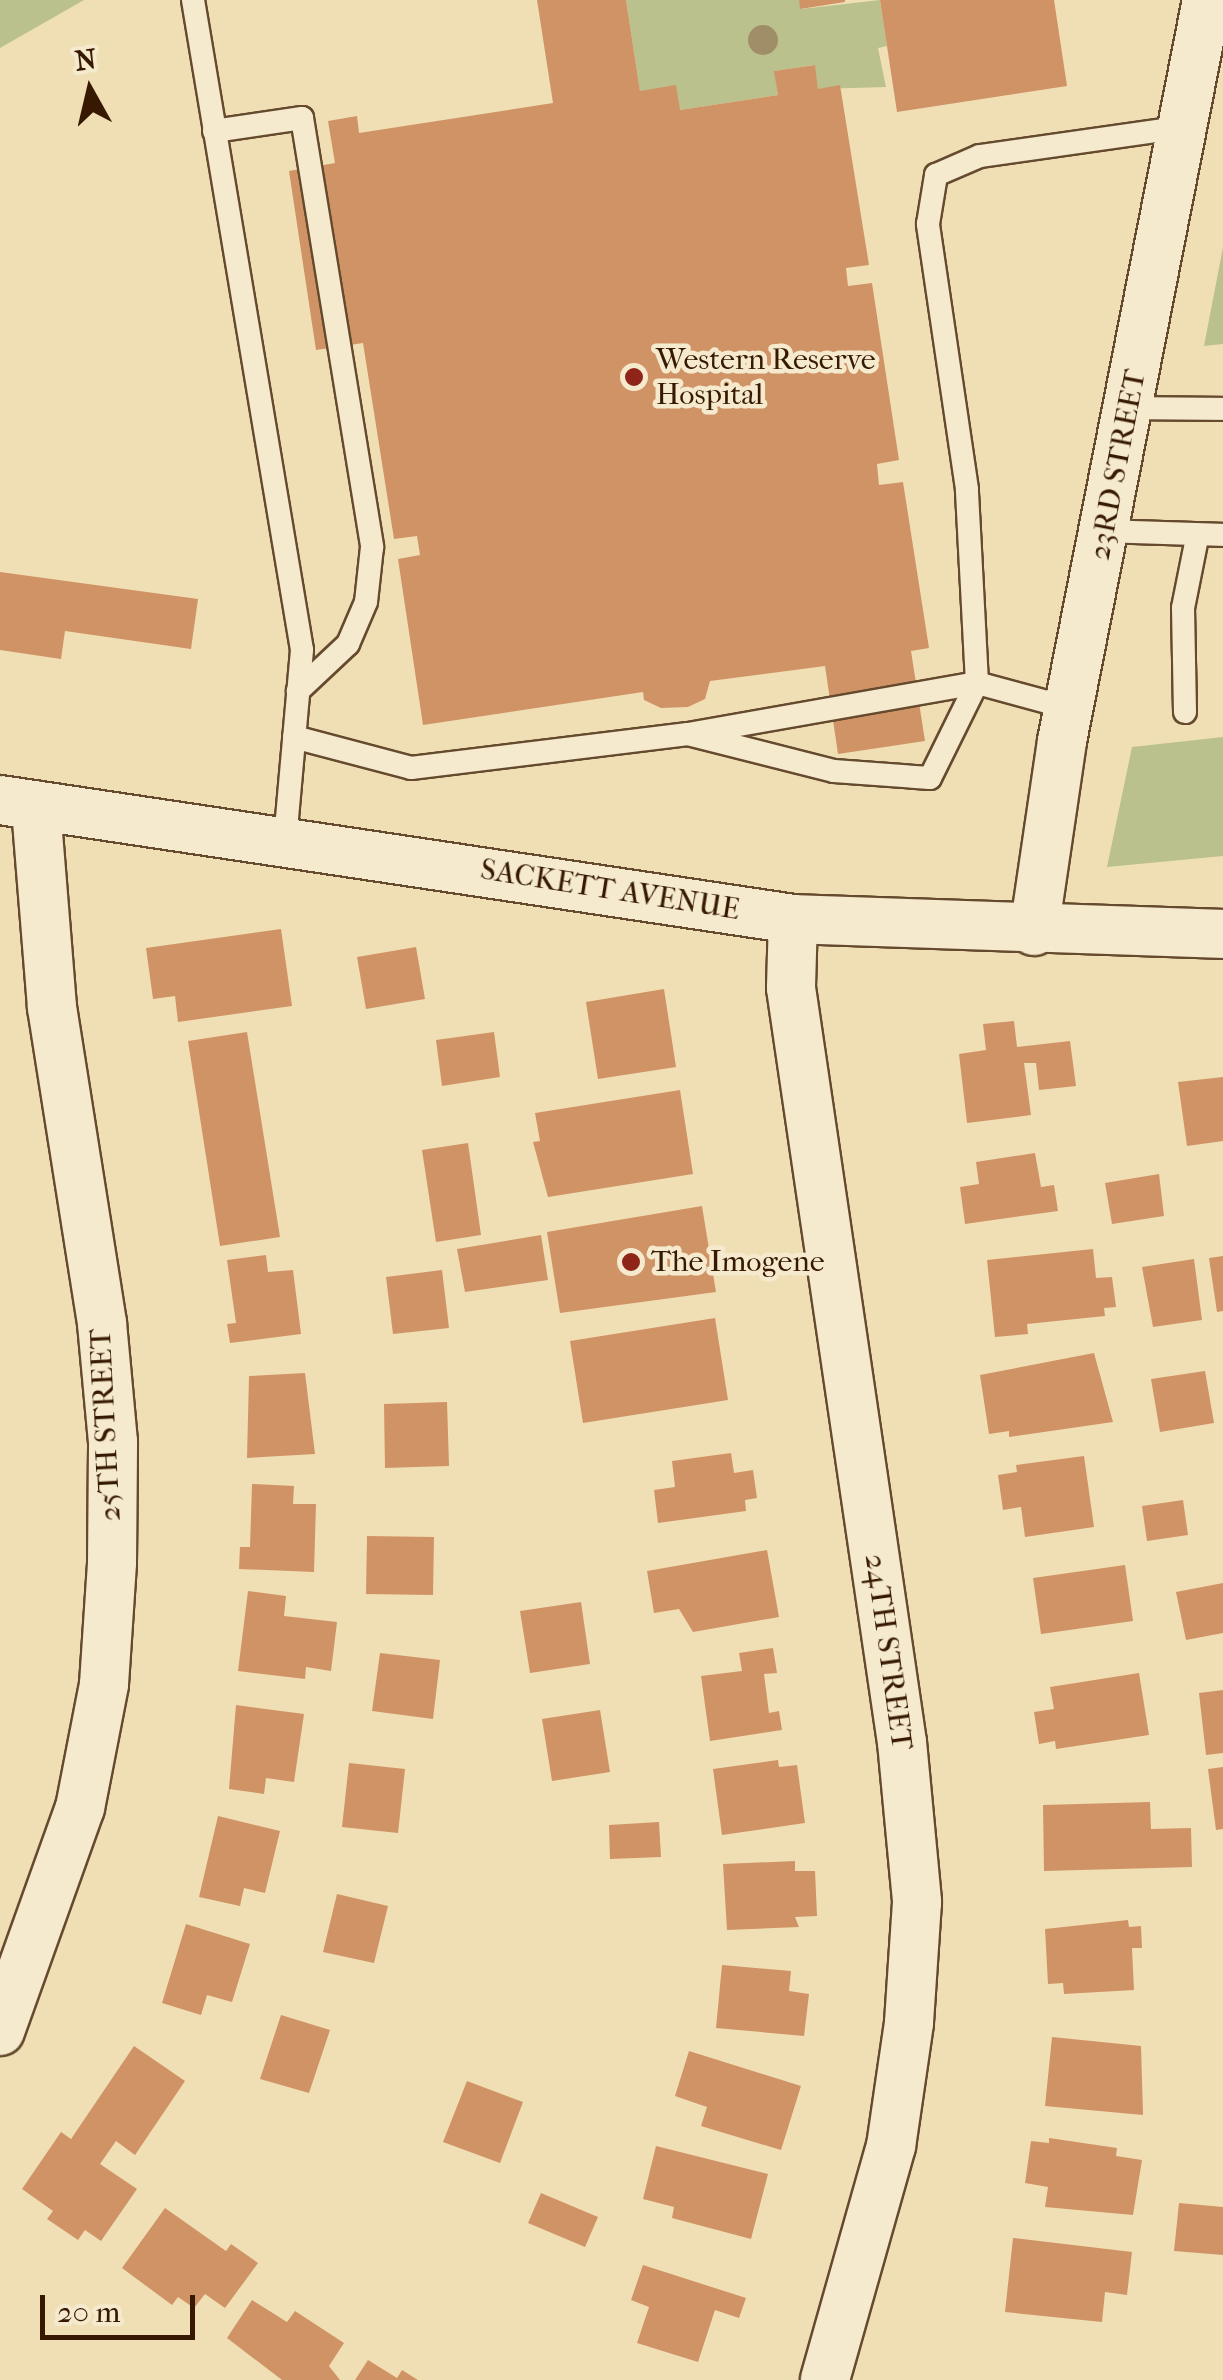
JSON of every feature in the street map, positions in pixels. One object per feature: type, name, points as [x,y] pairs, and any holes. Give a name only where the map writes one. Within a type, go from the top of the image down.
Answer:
[{"type":"street","name":"23RD STREET","points":[[1034,931],[1069,708],[1207,0]]},
{"type":"street","name":"SACKETT AVENUE","points":[[18,803],[793,919],[1034,931],[1223,934]]},
{"type":"street","name":"25TH STREET","points":[[0,2031],[80,1808],[104,1684],[112,1562],[112,1442],[102,1323],[18,803]]},
{"type":"street","name":"24TH STREET","points":[[793,919],[792,988],[900,1724],[917,1902],[910,2023],[891,2146],[825,2380]]},
{"type":"lane","points":[[193,0],[302,650],[285,842]]},
{"type":"lane","points":[[214,131],[302,118],[372,547],[366,602],[348,644],[298,691]]},
{"type":"lane","points":[[688,734],[834,772],[930,778],[977,683],[967,489],[928,224],[936,175],[980,156],[1182,127]]},
{"type":"lane","points":[[1129,408],[1223,409]]},
{"type":"lane","points":[[1106,531],[1196,538],[1223,535]]},
{"type":"lane","points":[[1185,712],[1183,608],[1196,538]]},
{"type":"lane","points":[[294,737],[411,768],[688,734],[977,683],[1069,708]]},
{"type":"green space","points":[[0,0],[84,0],[0,48]]},
{"type":"green space","points":[[626,0],[799,0],[801,9],[880,0],[887,46],[878,48],[886,87],[818,89],[814,65],[775,71],[778,95],[680,110],[640,91]]},
{"type":"green space","points":[[1223,247],[1223,344],[1204,346]]},
{"type":"green space","points":[[1223,737],[1223,856],[1107,867],[1132,747]]},
{"type":"building","points":[[537,0],[626,0],[640,91],[676,85],[680,110],[778,95],[774,71],[815,65],[818,89],[840,85],[869,265],[846,268],[848,286],[872,283],[899,460],[877,464],[879,485],[903,482],[929,648],[911,651],[925,741],[838,754],[825,666],[710,681],[705,699],[688,707],[661,708],[644,700],[643,692],[423,725],[398,559],[420,555],[417,536],[394,539],[363,343],[316,350],[289,171],[335,163],[328,121],[357,116],[359,133],[553,103]]},
{"type":"building","points":[[799,0],[845,0],[845,2],[800,9]]},
{"type":"building","points":[[880,0],[1054,0],[1067,86],[897,112]]},
{"type":"building","points":[[0,572],[198,599],[191,649],[65,631],[61,659],[0,650]]},
{"type":"building","points":[[281,929],[292,1006],[178,1022],[175,996],[153,999],[146,948]]},
{"type":"building","points":[[416,947],[425,999],[366,1009],[357,957]]},
{"type":"building","points":[[664,989],[676,1067],[598,1079],[586,1002]]},
{"type":"building","points":[[1014,1021],[1017,1047],[1070,1041],[1076,1086],[1039,1090],[1036,1063],[1024,1063],[1031,1115],[967,1123],[959,1054],[986,1050],[983,1024]]},
{"type":"building","points":[[247,1032],[280,1237],[220,1246],[188,1041]]},
{"type":"building","points":[[494,1032],[500,1077],[442,1086],[436,1040]]},
{"type":"building","points":[[1223,1077],[1223,1141],[1187,1146],[1178,1082]]},
{"type":"building","points":[[680,1090],[693,1174],[548,1197],[533,1142],[540,1141],[535,1113]]},
{"type":"building","points":[[468,1143],[481,1235],[436,1242],[422,1150]]},
{"type":"building","points":[[1035,1153],[1041,1187],[1054,1185],[1058,1211],[965,1224],[960,1187],[979,1184],[976,1162]]},
{"type":"building","points":[[1159,1174],[1164,1216],[1112,1224],[1105,1183]]},
{"type":"building","name":"The Imogene","points":[[702,1206],[716,1292],[560,1313],[547,1232]]},
{"type":"building","points":[[541,1235],[548,1280],[465,1292],[457,1249]]},
{"type":"building","points":[[1093,1249],[1096,1278],[1112,1277],[1116,1307],[1104,1308],[1105,1316],[1027,1324],[1028,1334],[995,1337],[987,1260]]},
{"type":"building","points":[[266,1255],[268,1272],[293,1270],[301,1334],[230,1343],[227,1324],[236,1323],[227,1260]]},
{"type":"building","points":[[1223,1256],[1223,1311],[1217,1312],[1209,1258]]},
{"type":"building","points":[[1194,1259],[1202,1320],[1153,1327],[1142,1267]]},
{"type":"building","points":[[442,1270],[449,1328],[393,1334],[386,1277]]},
{"type":"building","points":[[715,1318],[728,1400],[583,1423],[570,1341]]},
{"type":"building","points":[[1094,1353],[1113,1422],[1009,1437],[1009,1431],[989,1434],[980,1375]]},
{"type":"building","points":[[1205,1371],[1214,1423],[1160,1432],[1151,1379]]},
{"type":"building","points":[[305,1373],[315,1454],[247,1458],[249,1376]]},
{"type":"building","points":[[447,1402],[449,1466],[385,1468],[384,1404]]},
{"type":"building","points":[[731,1453],[734,1473],[753,1470],[757,1498],[745,1500],[746,1511],[658,1523],[654,1490],[675,1487],[672,1461]]},
{"type":"building","points":[[1084,1456],[1094,1527],[1025,1537],[1021,1507],[1003,1510],[998,1475],[1017,1472],[1016,1465]]},
{"type":"building","points":[[252,1484],[294,1486],[293,1504],[316,1504],[314,1572],[239,1569],[240,1547],[250,1547]]},
{"type":"building","points":[[1183,1500],[1188,1535],[1147,1541],[1142,1506]]},
{"type":"building","points":[[367,1536],[434,1537],[433,1595],[366,1594]]},
{"type":"building","points":[[767,1550],[779,1617],[693,1632],[679,1609],[654,1613],[647,1571]]},
{"type":"building","points":[[1125,1565],[1133,1621],[1041,1634],[1033,1578]]},
{"type":"building","points":[[1223,1583],[1223,1633],[1186,1640],[1176,1592]]},
{"type":"building","points":[[248,1591],[286,1596],[284,1616],[337,1622],[331,1671],[306,1667],[305,1679],[238,1671]]},
{"type":"building","points":[[581,1602],[590,1664],[530,1673],[520,1611]]},
{"type":"building","points":[[773,1648],[777,1673],[764,1674],[769,1713],[779,1711],[782,1730],[710,1741],[701,1676],[742,1671],[739,1653]]},
{"type":"building","points":[[380,1653],[440,1660],[433,1719],[372,1711]]},
{"type":"building","points":[[1139,1673],[1149,1735],[1056,1749],[1055,1741],[1039,1744],[1034,1712],[1054,1709],[1050,1687]]},
{"type":"building","points":[[1223,1690],[1223,1753],[1206,1755],[1199,1693]]},
{"type":"building","points":[[236,1705],[304,1714],[294,1782],[266,1778],[264,1794],[229,1789]]},
{"type":"building","points":[[600,1710],[610,1772],[552,1781],[542,1719]]},
{"type":"building","points":[[778,1760],[779,1767],[797,1765],[805,1823],[722,1835],[713,1769]]},
{"type":"building","points":[[349,1763],[405,1769],[398,1833],[342,1827]]},
{"type":"building","points":[[1223,1767],[1223,1829],[1216,1830],[1208,1769]]},
{"type":"building","points":[[1150,1802],[1151,1829],[1191,1828],[1192,1867],[1044,1871],[1043,1805]]},
{"type":"building","points":[[218,1816],[280,1831],[265,1893],[244,1888],[240,1906],[199,1897]]},
{"type":"building","points":[[659,1822],[661,1857],[610,1859],[609,1825]]},
{"type":"building","points":[[795,1861],[795,1871],[815,1871],[817,1916],[795,1917],[799,1927],[727,1930],[723,1864]]},
{"type":"building","points":[[337,1894],[388,1906],[374,1963],[323,1952]]},
{"type":"building","points":[[1128,1920],[1129,1927],[1141,1926],[1142,1948],[1132,1948],[1134,1990],[1064,1994],[1063,1983],[1048,1984],[1045,1929]]},
{"type":"building","points":[[186,1924],[250,1944],[232,2002],[207,1995],[201,2015],[162,2003]]},
{"type":"building","points":[[722,1965],[791,1971],[789,1991],[809,1994],[804,2036],[716,2028]]},
{"type":"building","points":[[281,2015],[330,2030],[309,2093],[260,2079]]},
{"type":"building","points":[[1052,2037],[1141,2046],[1143,2115],[1045,2106]]},
{"type":"building","points":[[134,2046],[185,2081],[135,2155],[116,2141],[100,2164],[137,2189],[101,2241],[85,2230],[78,2240],[47,2219],[53,2211],[22,2189],[61,2132],[71,2139]]},
{"type":"building","points":[[689,2051],[801,2086],[781,2150],[701,2126],[707,2107],[675,2096]]},
{"type":"building","points":[[467,2081],[523,2102],[500,2163],[443,2142]]},
{"type":"building","points":[[1049,2138],[1117,2148],[1116,2156],[1142,2160],[1133,2215],[1045,2207],[1048,2187],[1025,2183],[1031,2141],[1049,2143]]},
{"type":"building","points":[[656,2146],[768,2174],[751,2239],[672,2218],[674,2207],[643,2199]]},
{"type":"building","points":[[541,2193],[598,2217],[585,2247],[528,2223]]},
{"type":"building","points":[[1179,2203],[1223,2207],[1223,2255],[1174,2251]]},
{"type":"building","points":[[165,2208],[226,2251],[231,2244],[258,2263],[225,2308],[205,2294],[194,2308],[178,2297],[172,2305],[122,2268]]},
{"type":"building","points":[[1013,2238],[1132,2252],[1127,2295],[1105,2292],[1102,2322],[1005,2312]]},
{"type":"building","points":[[643,2265],[746,2298],[739,2318],[715,2310],[698,2362],[637,2343],[649,2307],[631,2300]]},
{"type":"building","points":[[252,2300],[287,2322],[295,2311],[344,2343],[329,2366],[340,2380],[282,2380],[227,2338]]},
{"type":"building","points":[[368,2360],[397,2378],[402,2370],[418,2380],[355,2380]]},
{"type":"place","name":"Western Reserve Hospital","points":[[634,377]]},
{"type":"place","name":"The Imogene","points":[[631,1262]]}]
